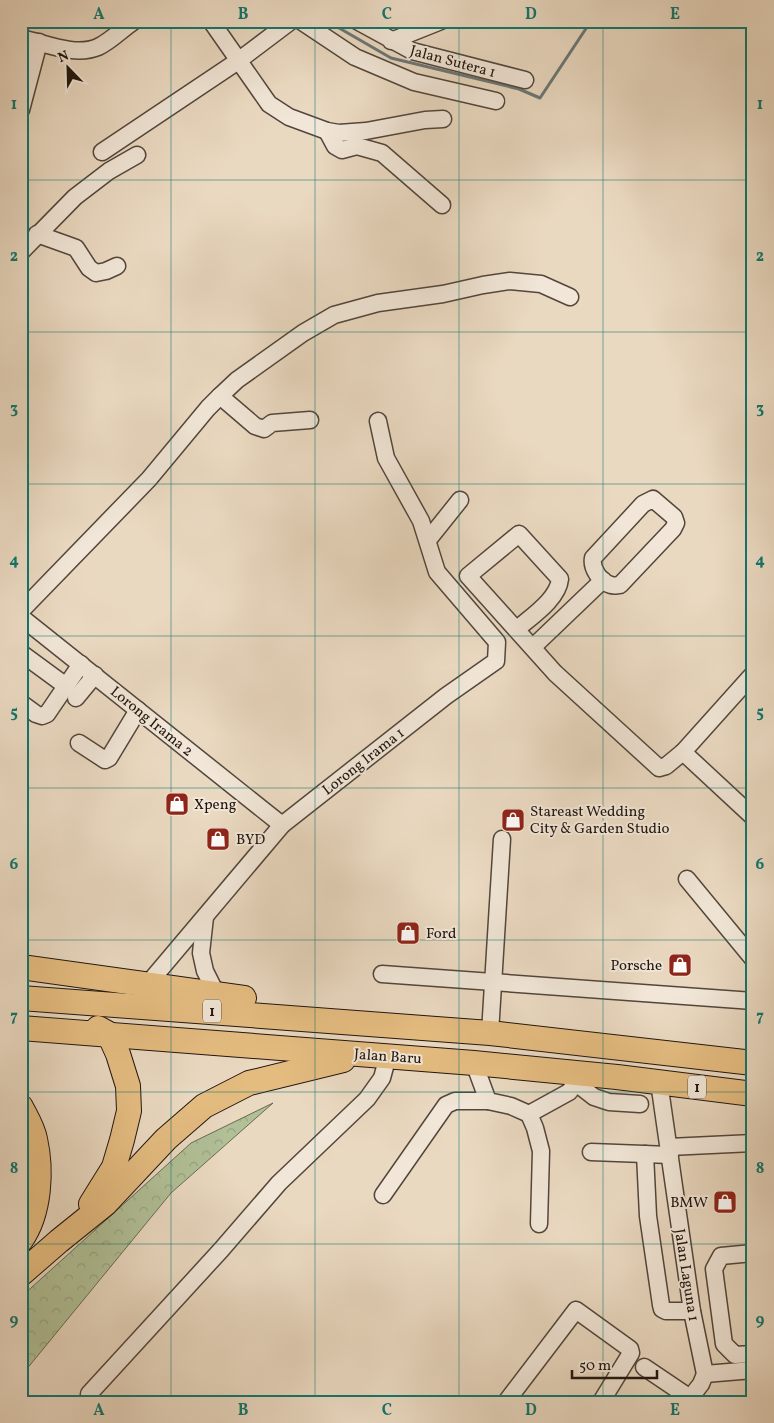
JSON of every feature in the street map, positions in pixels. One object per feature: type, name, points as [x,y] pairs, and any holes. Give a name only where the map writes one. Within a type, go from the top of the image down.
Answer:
[{"type":"highway","points":[[21,967],[365,1014],[403,1026]]},
{"type":"highway","name":"Jalan Baru","points":[[21,998],[490,1033],[753,1063]]},
{"type":"highway","points":[[21,1004],[79,1017],[109,1034],[118,1054],[128,1086],[128,1111],[114,1167],[93,1202],[58,1241]]},
{"type":"highway","name":"Jalan Baru","points":[[21,1028],[474,1063],[579,1078],[659,1082],[753,1094]]},
{"type":"highway","points":[[21,1274],[58,1241],[105,1204],[166,1139],[204,1106],[249,1083],[293,1071],[378,1055]]},
{"type":"highway","points":[[21,1107],[35,1137],[40,1173],[35,1206],[21,1240]]},
{"type":"street","points":[[21,38],[76,51],[88,50],[100,46],[134,21]]},
{"type":"street","points":[[211,21],[269,104],[289,118],[338,133],[366,131],[424,120],[443,119]]},
{"type":"street","points":[[102,152],[238,61],[291,21]]},
{"type":"street","points":[[301,21],[355,57],[414,82],[496,101]]},
{"type":"street","name":"Jalan Sutera 1","points":[[357,21],[412,51],[525,80]]},
{"type":"street","points":[[391,41],[441,21]]},
{"type":"street","points":[[21,110],[39,42]]},
{"type":"street","points":[[327,131],[335,146],[342,150],[357,146],[382,153],[442,205]]},
{"type":"street","points":[[21,252],[37,234],[92,182],[137,154]]},
{"type":"street","points":[[37,234],[76,248],[88,268],[96,273],[117,266]]},
{"type":"street","points":[[21,611],[149,479],[220,396],[237,380],[303,333],[334,315],[378,303],[443,294],[510,281],[541,284],[570,297]]},
{"type":"street","points":[[220,396],[255,426],[264,428],[272,423],[310,420]]},
{"type":"street","name":"Lorong Irama 1","points":[[147,984],[282,825],[446,696],[496,661],[497,642],[437,572],[428,540],[420,521],[386,458],[378,420]]},
{"type":"street","points":[[653,499],[674,517],[676,523],[673,529],[620,585],[610,585],[603,580],[592,567],[593,558],[643,504],[653,499]]},
{"type":"street","points":[[428,540],[460,500]]},
{"type":"street","points":[[516,629],[556,594],[560,587],[560,579],[519,534],[468,576],[555,673],[659,768],[666,766],[683,752],[753,674]]},
{"type":"street","points":[[533,647],[603,580]]},
{"type":"street","name":"Lorong Irama 2","points":[[21,617],[282,825]]},
{"type":"street","points":[[21,653],[71,692]]},
{"type":"street","points":[[71,692],[80,664]]},
{"type":"street","points":[[21,703],[42,716],[47,714],[71,692],[95,676]]},
{"type":"street","points":[[79,743],[105,760],[109,758],[138,710]]},
{"type":"street","points":[[683,752],[753,817]]},
{"type":"street","points":[[490,1033],[502,839]]},
{"type":"street","points":[[688,878],[753,959]]},
{"type":"street","points":[[205,917],[201,953],[205,971],[216,995]]},
{"type":"street","points":[[382,974],[753,1001]]},
{"type":"street","points":[[89,1394],[221,1250],[279,1183],[367,1099],[382,1078],[378,1055]]},
{"type":"street","points":[[474,1063],[488,1101]]},
{"type":"street","points":[[529,1114],[569,1092],[579,1078],[594,1097],[609,1102],[640,1104]]},
{"type":"street","name":"Jalan Laguna 1","points":[[659,1082],[691,1305],[705,1374]]},
{"type":"street","points":[[382,1195],[446,1105],[455,1101],[488,1101],[511,1106],[529,1114],[535,1128],[542,1151],[539,1224]]},
{"type":"street","points":[[591,1152],[645,1154],[753,1143]]},
{"type":"street","points":[[645,1154],[648,1216],[662,1309],[666,1311],[718,1297]]},
{"type":"street","points":[[753,1253],[721,1256],[714,1269],[724,1344],[735,1355],[753,1354]]},
{"type":"street","points":[[687,1273],[714,1269]]},
{"type":"street","points":[[506,1402],[576,1310],[630,1349],[631,1353],[601,1402]]},
{"type":"street","points":[[644,1367],[689,1400],[701,1384],[705,1374],[753,1370]]},
{"type":"green space","points":[[273,1103],[171,1193],[21,1376],[21,1297],[191,1143]]},
{"type":"waterway","points":[[327,21],[391,58],[519,89],[540,98],[591,21]]},
{"type":"place","name":"Xpeng","points":[[177,804]]},
{"type":"place","name":"Stareast Wedding City & Garden Studio","points":[[513,820]]},
{"type":"place","name":"BYD","points":[[218,839]]},
{"type":"place","name":"Ford","points":[[408,933]]},
{"type":"place","name":"Porsche","points":[[680,965]]},
{"type":"place","name":"BMW","points":[[725,1202]]}]
